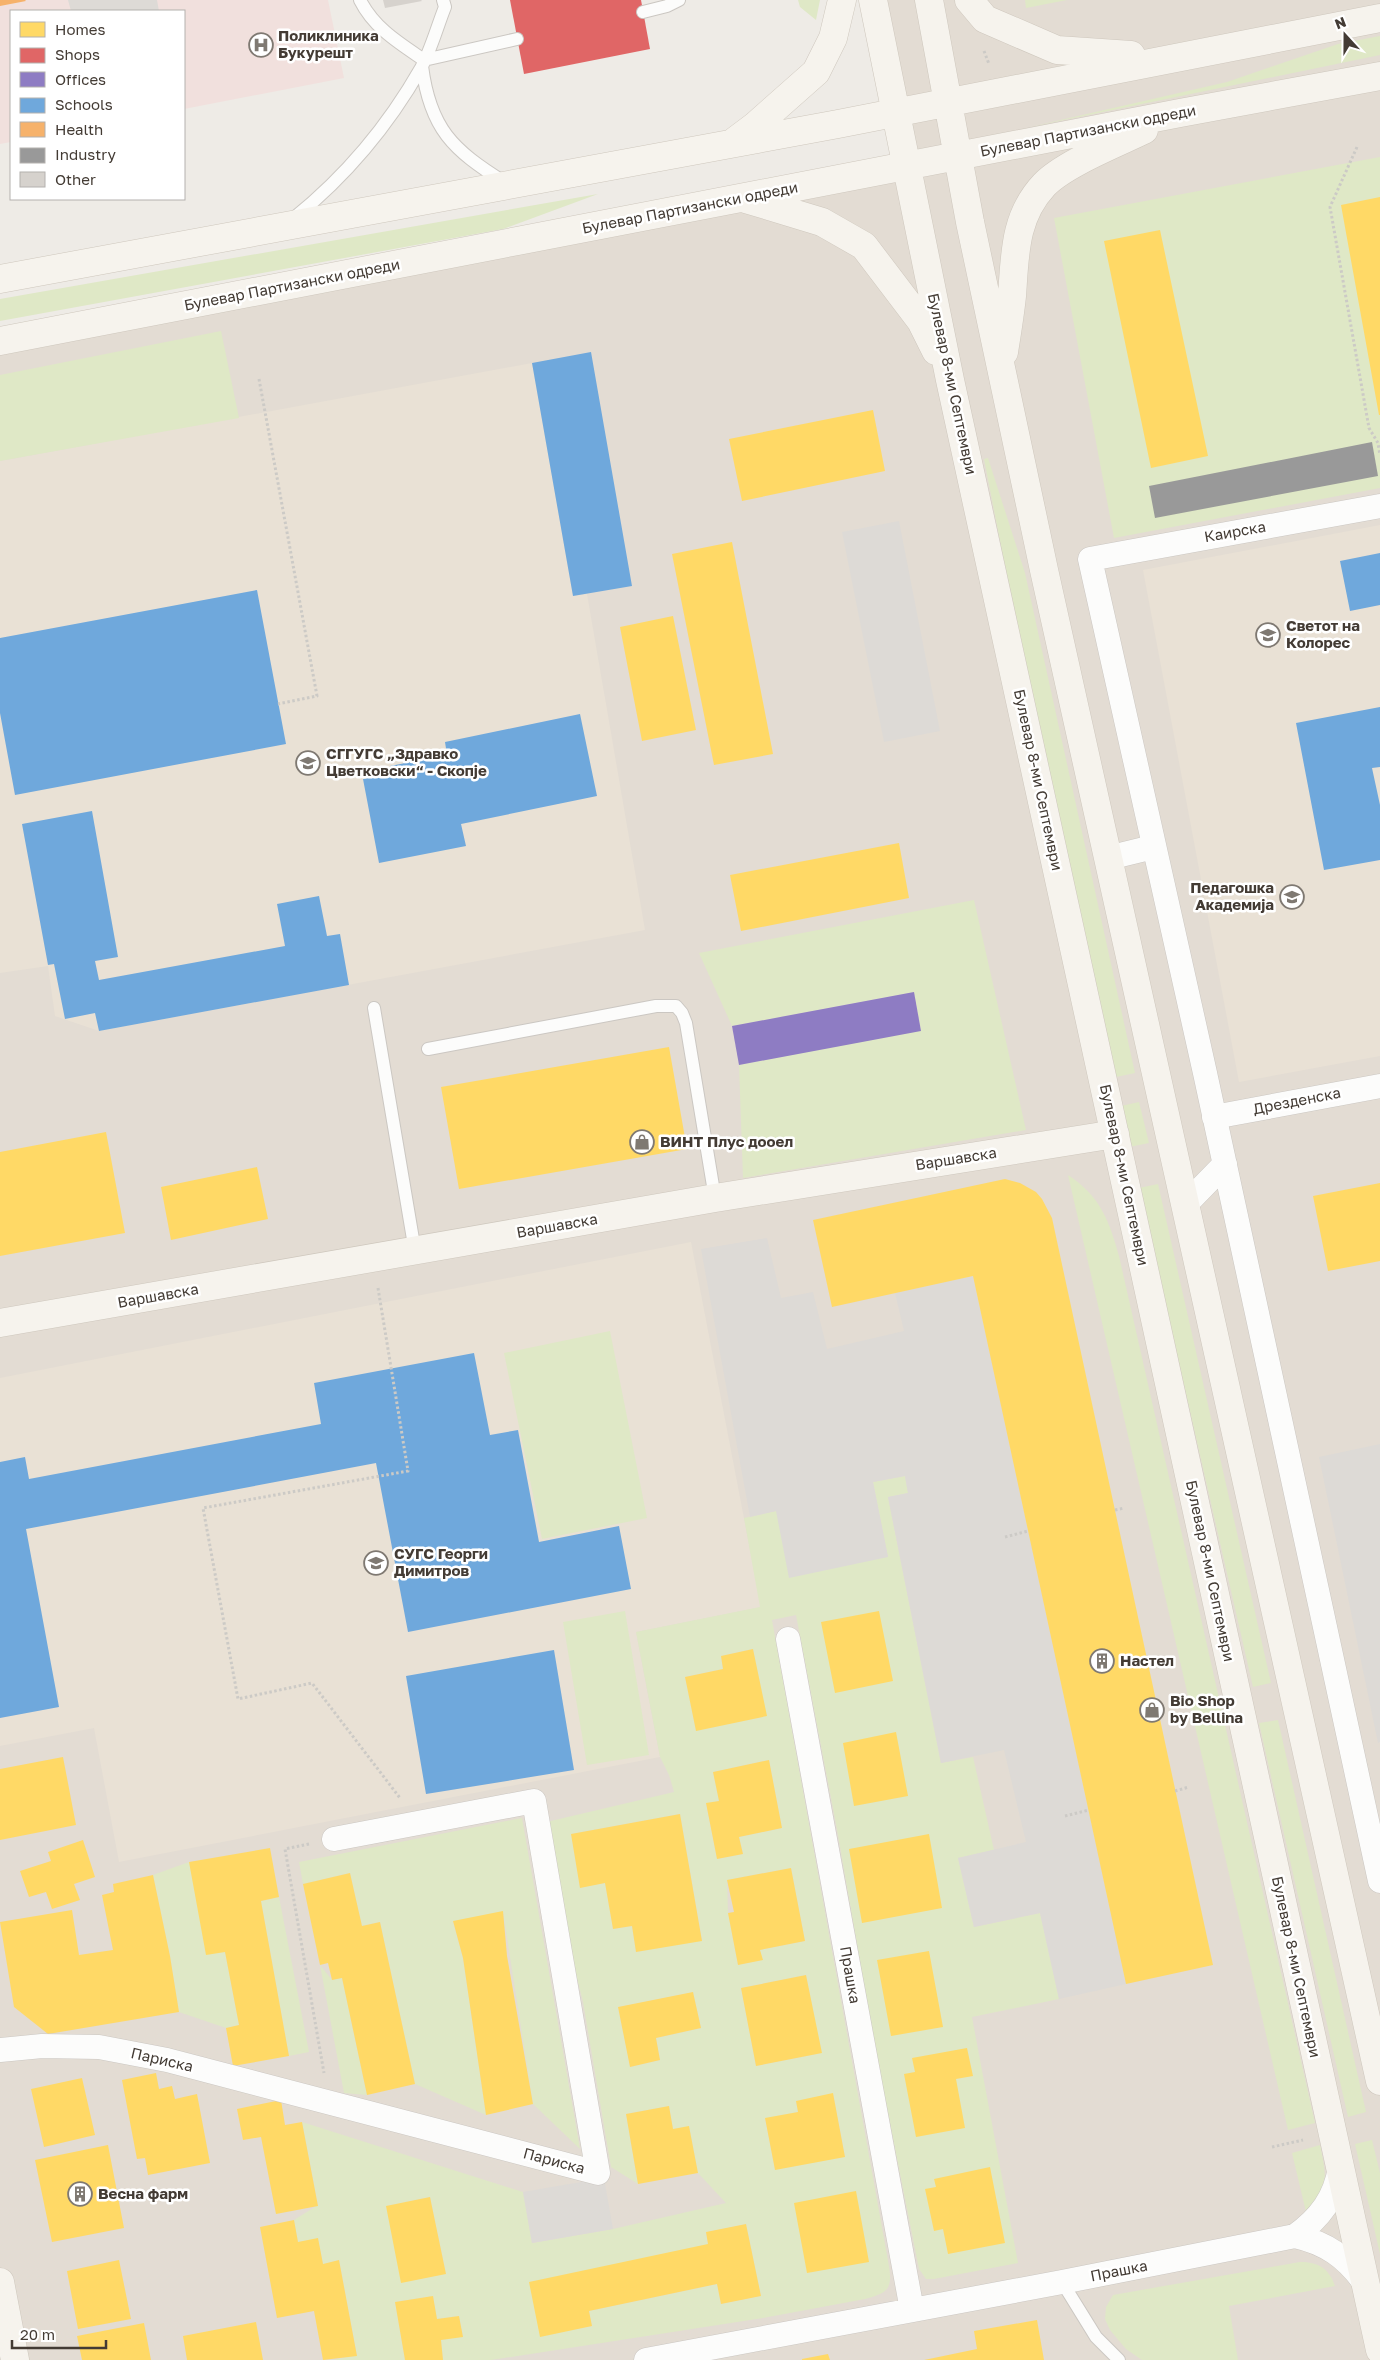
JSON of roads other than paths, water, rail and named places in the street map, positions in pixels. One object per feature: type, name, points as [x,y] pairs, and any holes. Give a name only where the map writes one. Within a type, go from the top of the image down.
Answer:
[{"type":"street","points":[[730,144],[755,126],[816,72],[833,38],[842,0]]},
{"type":"street","name":"Булевар 8-ми Септември","points":[[873,0],[950,380],[1380,2350]]},
{"type":"street","points":[[929,0],[947,102],[1002,374],[1380,2081]]},
{"type":"street","points":[[969,0],[985,19],[1057,50],[1170,58]]},
{"type":"street","points":[[0,279],[730,144],[1380,18]]},
{"type":"street","name":"Булевар Партизански одреди","points":[[0,341],[1380,76]]},
{"type":"street","points":[[1002,374],[1012,296],[1015,241],[1027,208],[1044,184],[1074,164],[1180,113]]},
{"type":"street","points":[[743,198],[822,222],[864,246],[920,321],[950,380]]},
{"type":"street","name":"Каирска","points":[[1153,846],[1090,559],[1380,506]]},
{"type":"street","points":[[1108,858],[1153,846],[1225,1164],[1380,1881]]},
{"type":"street","name":"Дрезденска","points":[[1214,1117],[1380,1086]]},
{"type":"street","name":"Варшавска","points":[[0,1323],[415,1252],[715,1198],[1115,1134]]},
{"type":"street","points":[[1185,1205],[1225,1164]]},
{"type":"street","name":"Прашка","points":[[788,1639],[912,2310]]},
{"type":"street","name":"Париска","points":[[0,2050],[42,2046],[99,2047],[167,2060],[598,2174],[534,1801],[334,1839]]},
{"type":"street","points":[[1296,2236],[1319,2216],[1332,2197],[1337,2187],[1340,2168]]},
{"type":"street","points":[[1296,2236],[1312,2240],[1336,2252],[1352,2265],[1364,2282]]},
{"type":"street","name":"Прашка","points":[[646,2360],[1296,2236]]},
{"type":"street","points":[[0,2282],[15,2360]]},
{"type":"lane","points":[[360,0],[370,17],[423,63],[429,103],[447,138],[464,155],[508,185]]},
{"type":"lane","points":[[284,226],[332,186],[368,146],[423,63],[445,8],[444,0]]},
{"type":"lane","points":[[643,12],[680,0]]},
{"type":"lane","points":[[423,63],[517,39]]},
{"type":"lane","points":[[428,1049],[656,1006],[676,1006],[682,1013],[686,1023],[715,1198]]},
{"type":"lane","points":[[374,1008],[415,1252]]},
{"type":"lane","points":[[1062,2282],[1096,2337],[1119,2360]]},
{"type":"place","name":"Поликлиника Букурешт","points":[[261,45]]},
{"type":"place","name":"Светот на Колорес","points":[[1268,635]]},
{"type":"place","name":"СГГУГС „Здравко Цветковски“ - Скопје","points":[[308,763]]},
{"type":"place","name":"Педагошка Академија","points":[[1292,897]]},
{"type":"place","name":"ВИНТ Плус дооел","points":[[642,1142]]},
{"type":"place","name":"СУГС Георги Димитров","points":[[376,1563]]},
{"type":"place","name":"Настел","points":[[1102,1661]]},
{"type":"place","name":"Bio Shop by Bellina","points":[[1152,1710]]},
{"type":"place","name":"Весна фарм","points":[[80,2194]]}]
